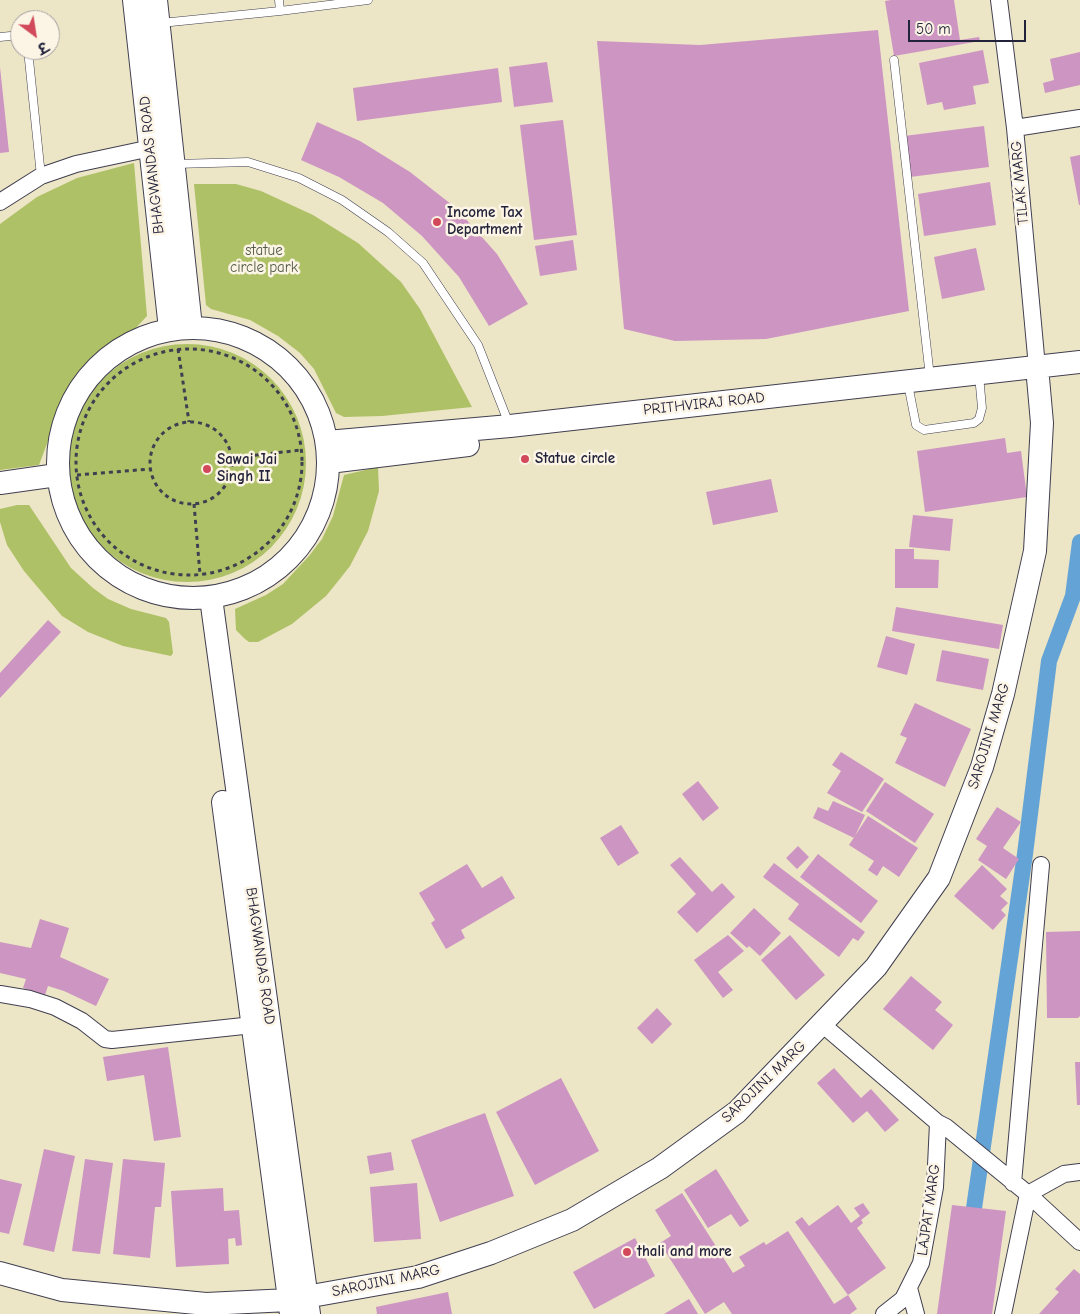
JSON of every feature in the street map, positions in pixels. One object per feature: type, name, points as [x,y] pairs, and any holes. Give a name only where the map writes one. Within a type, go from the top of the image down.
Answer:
[{"type":"street","name":"BHAGWANDAS ROAD","points":[[134,0],[161,162],[180,335]]},
{"type":"street","name":"BHAGWANDAS ROAD","points":[[156,0],[159,24],[161,162]]},
{"type":"street","name":"TILAK MARG","points":[[999,0],[1015,128],[1037,372]]},
{"type":"street","points":[[1015,128],[1080,118]]},
{"type":"street","points":[[0,202],[41,176],[76,164],[161,162]]},
{"type":"street","points":[[219,329],[246,337],[270,351],[284,363],[308,391],[321,416],[328,452],[326,489],[318,516],[304,540],[286,561],[263,578],[238,590],[203,598],[167,596],[139,588],[114,573],[92,554],[75,530],[63,504],[67,475],[57,453],[68,409],[79,389],[109,356],[148,335],[180,335],[219,329]]},
{"type":"street","name":"PRITHVIRAJ ROAD","points":[[1037,372],[1080,362]]},
{"type":"street","name":"PRITHVIRAJ ROAD","points":[[328,452],[980,378],[1037,372],[1080,372]]},
{"type":"street","name":"SAROJINI MARG","points":[[0,1273],[62,1290],[206,1304],[299,1306],[418,1277],[491,1253],[572,1220],[660,1168],[738,1112],[823,1025],[876,967],[939,878],[982,767],[1003,694],[1035,551],[1042,423],[1037,372]]},
{"type":"street","name":"PRITHVIRAJ ROAD","points":[[328,452],[510,426],[909,387],[930,379],[980,378]]},
{"type":"street","points":[[0,483],[67,475]]},
{"type":"street","name":"BHAGWANDAS ROAD","points":[[203,598],[253,1025],[299,1306]]},
{"type":"street","name":"BHAGWANDAS ROAD","points":[[203,598],[299,1306]]},
{"type":"street","points":[[1013,1183],[1041,865]]},
{"type":"street","points":[[0,994],[30,999],[55,1007],[82,1021],[105,1039],[112,1040],[253,1025]]},
{"type":"street","points":[[823,1025],[1028,1194],[1080,1242]]},
{"type":"street","name":"LAJPAT MARG","points":[[884,1314],[903,1298],[921,1263],[933,1196],[942,1124]]},
{"type":"street","points":[[1003,1314],[1028,1194],[1064,1174],[1080,1172]]},
{"type":"street","points":[[909,1288],[916,1314]]},
{"type":"lane","points":[[279,0],[280,10]]},
{"type":"lane","points":[[159,24],[368,0]]},
{"type":"lane","points":[[29,60],[41,176]]},
{"type":"lane","points":[[894,60],[930,379]]},
{"type":"lane","points":[[161,162],[248,162],[291,175],[342,200],[388,232],[423,263],[478,345],[510,426]]},
{"type":"lane","points":[[909,387],[916,426],[924,430],[974,423],[979,419],[982,408],[980,378]]},
{"type":"path","points":[[180,335],[188,422]]},
{"type":"path","points":[[67,475],[82,498],[88,514],[102,535],[121,552],[150,568],[167,573],[200,574],[238,563],[255,553],[283,525],[295,498],[302,470],[302,450],[294,421],[281,395],[253,368],[217,352],[197,349],[180,335]]},
{"type":"path","points":[[67,475],[80,432],[94,401],[104,387],[116,376],[180,335]]},
{"type":"path","points":[[188,422],[201,423],[218,432],[229,448],[231,458],[230,474],[222,489],[210,499],[194,504],[177,502],[162,492],[152,477],[150,469],[154,446],[160,436],[169,429],[188,422]]},
{"type":"path","points":[[231,458],[302,450]]},
{"type":"path","points":[[67,475],[150,469]]},
{"type":"path","points":[[194,504],[200,574]]},
{"type":"green space","points":[[134,163],[147,316],[131,333],[84,370],[64,398],[39,465],[0,470],[0,224],[37,197],[77,178]]},
{"type":"green space","name":"statue circle park","points":[[194,184],[236,184],[261,191],[313,215],[358,243],[401,282],[420,309],[472,407],[382,416],[344,417],[336,413],[314,369],[300,353],[278,336],[250,320],[211,309],[206,305]]},
{"type":"green space","points":[[187,344],[221,349],[232,353],[253,364],[271,379],[286,397],[297,418],[301,429],[306,463],[301,497],[297,508],[286,529],[271,547],[253,562],[232,573],[221,577],[187,582],[153,577],[142,573],[121,562],[103,547],[88,529],[77,508],[73,497],[68,463],[73,429],[77,418],[88,397],[103,379],[121,364],[142,353],[153,349]]},
{"type":"green space","points":[[378,467],[379,491],[368,531],[350,566],[326,596],[292,624],[258,642],[249,642],[245,639],[236,630],[235,609],[266,595],[283,584],[309,556],[322,539],[333,516],[344,475]]},
{"type":"green space","points":[[17,505],[29,505],[71,568],[93,588],[108,599],[131,609],[166,618],[169,622],[173,653],[171,656],[123,646],[88,632],[62,616],[24,571],[7,545],[0,522],[0,509]]},
{"type":"building","points":[[954,0],[960,40],[979,37],[980,41],[894,56],[885,1]]},
{"type":"building","points":[[878,30],[909,311],[766,339],[675,341],[624,329],[597,41],[700,45]]},
{"type":"building","points":[[983,50],[989,83],[973,86],[976,104],[944,110],[942,102],[927,105],[919,63]]},
{"type":"building","points":[[1080,52],[1080,85],[1045,93],[1043,83],[1054,80],[1050,59]]},
{"type":"building","points":[[547,62],[553,102],[514,107],[509,67]]},
{"type":"building","points":[[0,67],[9,152],[0,153]]},
{"type":"building","points":[[498,68],[502,102],[357,121],[353,88]]},
{"type":"building","points":[[563,120],[577,235],[534,240],[520,125]]},
{"type":"building","name":"Income Tax Department","points":[[317,122],[360,141],[410,172],[456,208],[497,254],[528,304],[489,326],[459,277],[422,236],[383,203],[339,177],[301,160]]},
{"type":"building","points":[[984,126],[989,167],[910,177],[904,136]]},
{"type":"building","points":[[1080,155],[1080,205],[1079,205],[1070,157]]},
{"type":"building","points":[[990,182],[996,225],[924,236],[918,194]]},
{"type":"building","points":[[573,240],[577,270],[540,276],[535,246]]},
{"type":"building","points":[[976,248],[985,290],[942,299],[934,257]]},
{"type":"building","points":[[1005,438],[1007,453],[1021,451],[1027,497],[925,512],[917,451]]},
{"type":"building","points":[[771,479],[778,512],[713,525],[706,492]]},
{"type":"building","points":[[913,515],[953,519],[950,551],[909,547]]},
{"type":"building","points":[[895,549],[914,549],[914,559],[939,560],[938,588],[895,588]]},
{"type":"building","points":[[896,607],[1003,625],[999,649],[892,631]]},
{"type":"building","points":[[48,620],[61,632],[0,698],[0,673]]},
{"type":"building","points":[[886,636],[915,644],[907,675],[877,667]]},
{"type":"building","points":[[942,650],[989,659],[983,690],[936,681]]},
{"type":"building","points":[[915,703],[971,729],[945,787],[895,763],[907,738],[900,735]]},
{"type":"building","points":[[841,752],[884,779],[862,812],[827,793],[841,771],[832,765]]},
{"type":"building","points":[[698,781],[719,808],[703,821],[682,794]]},
{"type":"building","points":[[885,782],[934,814],[915,843],[866,811]]},
{"type":"building","points":[[833,801],[865,815],[854,838],[813,818],[818,807],[828,811]]},
{"type":"building","points":[[997,807],[1021,822],[1003,848],[1019,859],[1006,879],[978,860],[987,846],[976,839]]},
{"type":"building","points":[[868,816],[918,848],[899,877],[883,866],[877,876],[868,870],[874,861],[849,845]]},
{"type":"building","points":[[621,825],[639,853],[618,866],[600,838]]},
{"type":"building","points":[[798,846],[809,857],[797,869],[786,858]]},
{"type":"building","points":[[818,854],[878,901],[861,923],[800,877]]},
{"type":"building","points":[[680,857],[712,892],[722,883],[735,897],[697,933],[677,912],[696,894],[670,865]]},
{"type":"building","points":[[774,863],[865,932],[858,941],[853,938],[839,957],[788,919],[799,904],[763,877]]},
{"type":"building","points":[[467,864],[482,888],[502,876],[515,898],[461,930],[465,938],[446,949],[431,923],[435,920],[419,893]]},
{"type":"building","points":[[982,865],[1007,889],[1000,896],[1008,903],[1001,910],[1006,915],[993,930],[954,896]]},
{"type":"building","points":[[754,908],[781,933],[760,956],[749,946],[747,948],[730,933]]},
{"type":"building","points":[[40,919],[69,928],[60,957],[109,979],[96,1006],[64,991],[48,986],[45,995],[23,988],[26,979],[0,973],[0,942],[31,948]]},
{"type":"building","points":[[1080,931],[1080,1016],[1078,1018],[1047,1018],[1046,932]]},
{"type":"building","points":[[728,935],[744,951],[718,972],[733,990],[723,998],[694,960]]},
{"type":"building","points":[[790,935],[825,975],[796,1000],[761,960]]},
{"type":"building","points":[[911,976],[942,1002],[935,1010],[953,1025],[933,1050],[883,1009]]},
{"type":"building","points":[[657,1008],[672,1024],[652,1044],[637,1028]]},
{"type":"building","points":[[168,1047],[181,1137],[154,1141],[144,1075],[107,1081],[103,1057]]},
{"type":"building","points":[[1075,1062],[1080,1062],[1080,1105],[1077,1105]]},
{"type":"building","points":[[834,1068],[861,1098],[871,1089],[899,1120],[885,1132],[867,1111],[853,1123],[817,1083]]},
{"type":"building","points":[[561,1078],[599,1151],[535,1185],[496,1112]]},
{"type":"building","points":[[485,1113],[514,1196],[440,1222],[411,1140]]},
{"type":"building","points":[[44,1149],[75,1156],[54,1252],[23,1245]]},
{"type":"building","points":[[391,1152],[394,1170],[370,1174],[367,1156]]},
{"type":"building","points":[[85,1159],[113,1163],[100,1254],[72,1251]]},
{"type":"building","points":[[123,1159],[165,1163],[161,1207],[155,1207],[150,1258],[113,1254]]},
{"type":"building","points":[[716,1169],[749,1221],[740,1227],[731,1214],[708,1228],[684,1190]]},
{"type":"building","points":[[0,1179],[22,1184],[9,1234],[0,1232]]},
{"type":"building","points":[[417,1183],[421,1239],[374,1242],[370,1187]]},
{"type":"building","points":[[223,1188],[224,1211],[239,1210],[242,1245],[236,1246],[235,1238],[228,1239],[229,1264],[176,1267],[171,1191]]},
{"type":"building","points":[[682,1193],[733,1273],[745,1266],[739,1257],[764,1242],[766,1245],[788,1231],[834,1304],[848,1295],[857,1309],[850,1314],[732,1314],[724,1302],[705,1314],[660,1243],[671,1236],[655,1210]]},
{"type":"building","points":[[863,1203],[870,1213],[861,1220],[863,1223],[857,1228],[886,1268],[848,1295],[795,1222],[802,1217],[809,1226],[838,1205],[851,1223],[860,1216],[854,1208]]},
{"type":"building","points":[[952,1205],[1006,1211],[992,1314],[937,1314]]},
{"type":"building","points":[[635,1238],[655,1276],[594,1309],[573,1272]]},
{"type":"building","points":[[1074,1269],[1080,1274],[1080,1314],[1039,1314],[1059,1292],[1055,1289]]},
{"type":"building","points":[[448,1292],[452,1314],[377,1314],[376,1307]]},
{"type":"building","points":[[689,1299],[698,1314],[664,1314]]},
{"type":"waterway","points":[[971,1229],[1025,854],[1049,661],[1073,596],[1080,542]]},
{"type":"place","name":"Income Tax Department","points":[[437,222]]},
{"type":"place","name":"Statue circle","points":[[525,459]]},
{"type":"place","name":"Sawai Jai Singh II","points":[[207,469]]},
{"type":"place","name":"thali and more","points":[[627,1252]]}]
